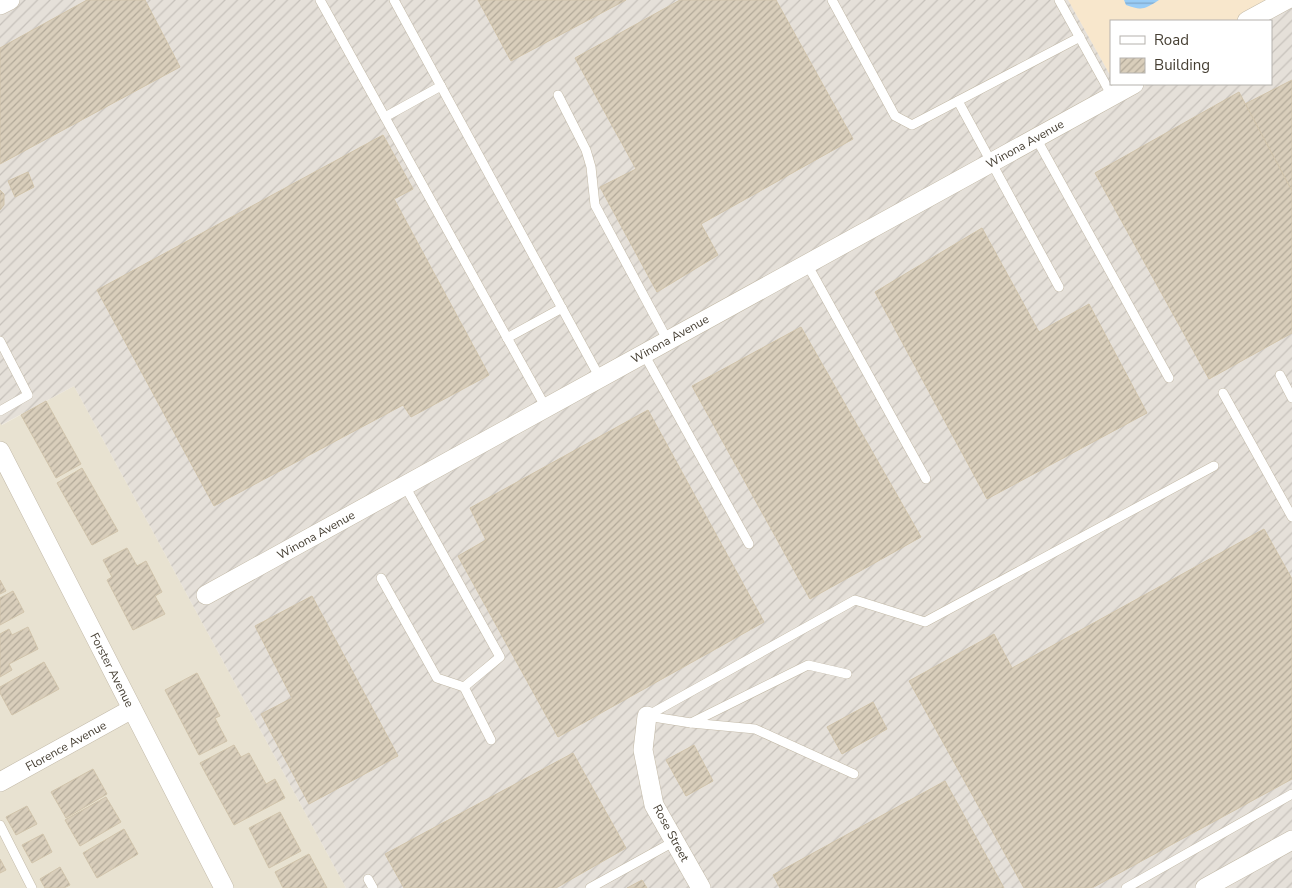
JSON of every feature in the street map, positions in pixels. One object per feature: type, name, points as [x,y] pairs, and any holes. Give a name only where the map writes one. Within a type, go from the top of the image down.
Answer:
[{"type":"street","points":[[0,5],[10,0]]},
{"type":"street","points":[[1250,20],[1286,0]]},
{"type":"street","name":"Winona Avenue","points":[[206,595],[1132,85]]},
{"type":"street","name":"Forster Avenue","points":[[0,451],[224,888]]},
{"type":"street","name":"Florence Avenue","points":[[0,782],[132,709]]},
{"type":"street","name":"Rose Street","points":[[648,716],[643,750],[654,805],[701,888]]},
{"type":"street","points":[[1205,888],[1292,840]]},
{"type":"lane","points":[[320,0],[546,408]]},
{"type":"lane","points":[[394,0],[600,378]]},
{"type":"lane","points":[[832,0],[895,116],[912,125],[1080,37]]},
{"type":"lane","points":[[1059,0],[1112,96]]},
{"type":"lane","points":[[385,118],[441,86]]},
{"type":"lane","points":[[558,95],[586,150],[591,167],[594,205],[668,341]]},
{"type":"lane","points":[[958,101],[1059,287]]},
{"type":"lane","points":[[1036,138],[1169,378]]},
{"type":"lane","points":[[807,264],[926,479]]},
{"type":"lane","points":[[507,338],[562,308]]},
{"type":"lane","points":[[0,341],[28,395],[0,411]]},
{"type":"lane","points":[[644,354],[749,544]]},
{"type":"lane","points":[[1280,375],[1292,398]]},
{"type":"lane","points":[[1224,393],[1292,517]]},
{"type":"lane","points":[[648,716],[855,600],[925,622],[1214,466]]},
{"type":"lane","points":[[405,486],[500,657],[464,687]]},
{"type":"lane","points":[[381,578],[436,678],[464,687],[491,740]]},
{"type":"lane","points":[[690,723],[808,665],[847,674]]},
{"type":"lane","points":[[648,716],[690,723],[755,729],[854,774]]},
{"type":"lane","points":[[1126,888],[1292,794]]},
{"type":"lane","points":[[0,825],[32,888]]},
{"type":"lane","points":[[590,888],[675,841]]},
{"type":"lane","points":[[368,879],[373,888]]},
{"type":"shaded area","points":[[0,0],[1068,0],[1110,75],[1110,85],[1116,85],[1123,98],[1146,85],[1272,85],[1272,20],[1264,20],[1292,5],[1292,888],[346,888],[74,386],[1,425]]},
{"type":"shaded area","points":[[1068,0],[1292,0],[1263,20],[1110,20],[1110,75]]},
{"type":"shaded area","points":[[74,386],[346,888],[0,888],[0,422],[2,425]]},
{"type":"water","points":[[1124,0],[1159,0],[1147,7],[1136,8],[1126,5]]},
{"type":"building","points":[[87,0],[145,0],[180,67],[0,164],[0,48]]},
{"type":"building","points":[[478,0],[626,0],[511,61]]},
{"type":"building","points":[[680,0],[776,0],[853,139],[701,224],[718,255],[657,292],[600,187],[636,169],[575,58]]},
{"type":"building","points":[[1292,80],[1292,191],[1245,104]]},
{"type":"building","points":[[1239,92],[1292,191],[1292,333],[1209,379],[1095,173]]},
{"type":"building","points":[[383,135],[413,189],[394,199],[489,375],[411,417],[403,405],[214,506],[97,290]]},
{"type":"building","points":[[28,172],[34,187],[15,197],[8,181]]},
{"type":"building","points":[[0,190],[4,194],[4,205],[0,210]]},
{"type":"building","points":[[982,228],[1039,332],[1089,304],[1147,413],[987,499],[875,292]]},
{"type":"building","points":[[801,327],[921,537],[810,599],[692,386]]},
{"type":"building","points":[[46,401],[81,464],[56,478],[21,415]]},
{"type":"building","points":[[648,410],[764,622],[558,737],[458,556],[486,540],[470,508]]},
{"type":"building","points":[[82,468],[118,531],[92,545],[57,483]]},
{"type":"building","points":[[1264,529],[1292,579],[1292,779],[1092,888],[1024,888],[909,681],[994,634],[1012,668]]},
{"type":"building","points":[[127,548],[137,566],[146,561],[162,592],[155,596],[165,614],[133,630],[107,580],[112,577],[103,560]]},
{"type":"building","points":[[0,580],[6,591],[0,594]]},
{"type":"building","points":[[13,591],[24,612],[0,625],[0,598]]},
{"type":"building","points":[[312,596],[398,756],[309,804],[261,714],[292,698],[255,626]]},
{"type":"building","points":[[28,627],[38,649],[9,664],[12,670],[0,677],[0,634],[9,629],[12,635]]},
{"type":"building","points":[[44,662],[59,689],[12,715],[0,693],[0,687]]},
{"type":"building","points":[[197,673],[220,716],[215,718],[227,741],[199,755],[165,690]]},
{"type":"building","points":[[873,702],[887,729],[842,754],[827,727]]},
{"type":"building","points":[[234,745],[241,757],[249,753],[266,784],[275,779],[285,798],[234,825],[200,763]]},
{"type":"building","points":[[694,745],[713,781],[686,796],[666,760]]},
{"type":"building","points":[[573,753],[626,848],[556,888],[404,888],[385,854]]},
{"type":"building","points":[[93,769],[107,794],[66,818],[51,792]]},
{"type":"building","points":[[945,781],[1004,888],[780,888],[773,875]]},
{"type":"building","points":[[106,797],[121,822],[80,846],[65,820]]},
{"type":"building","points":[[27,806],[37,824],[16,835],[6,817]]},
{"type":"building","points":[[280,812],[301,851],[269,868],[249,828]]},
{"type":"building","points":[[124,829],[138,854],[97,878],[83,853]]},
{"type":"building","points":[[43,834],[52,852],[32,863],[22,845]]},
{"type":"building","points":[[309,854],[327,888],[283,888],[275,872]]},
{"type":"building","points":[[0,859],[6,870],[0,873]]},
{"type":"building","points":[[60,867],[70,885],[64,888],[45,888],[40,879]]},
{"type":"building","points":[[642,880],[647,888],[627,888]]}]
